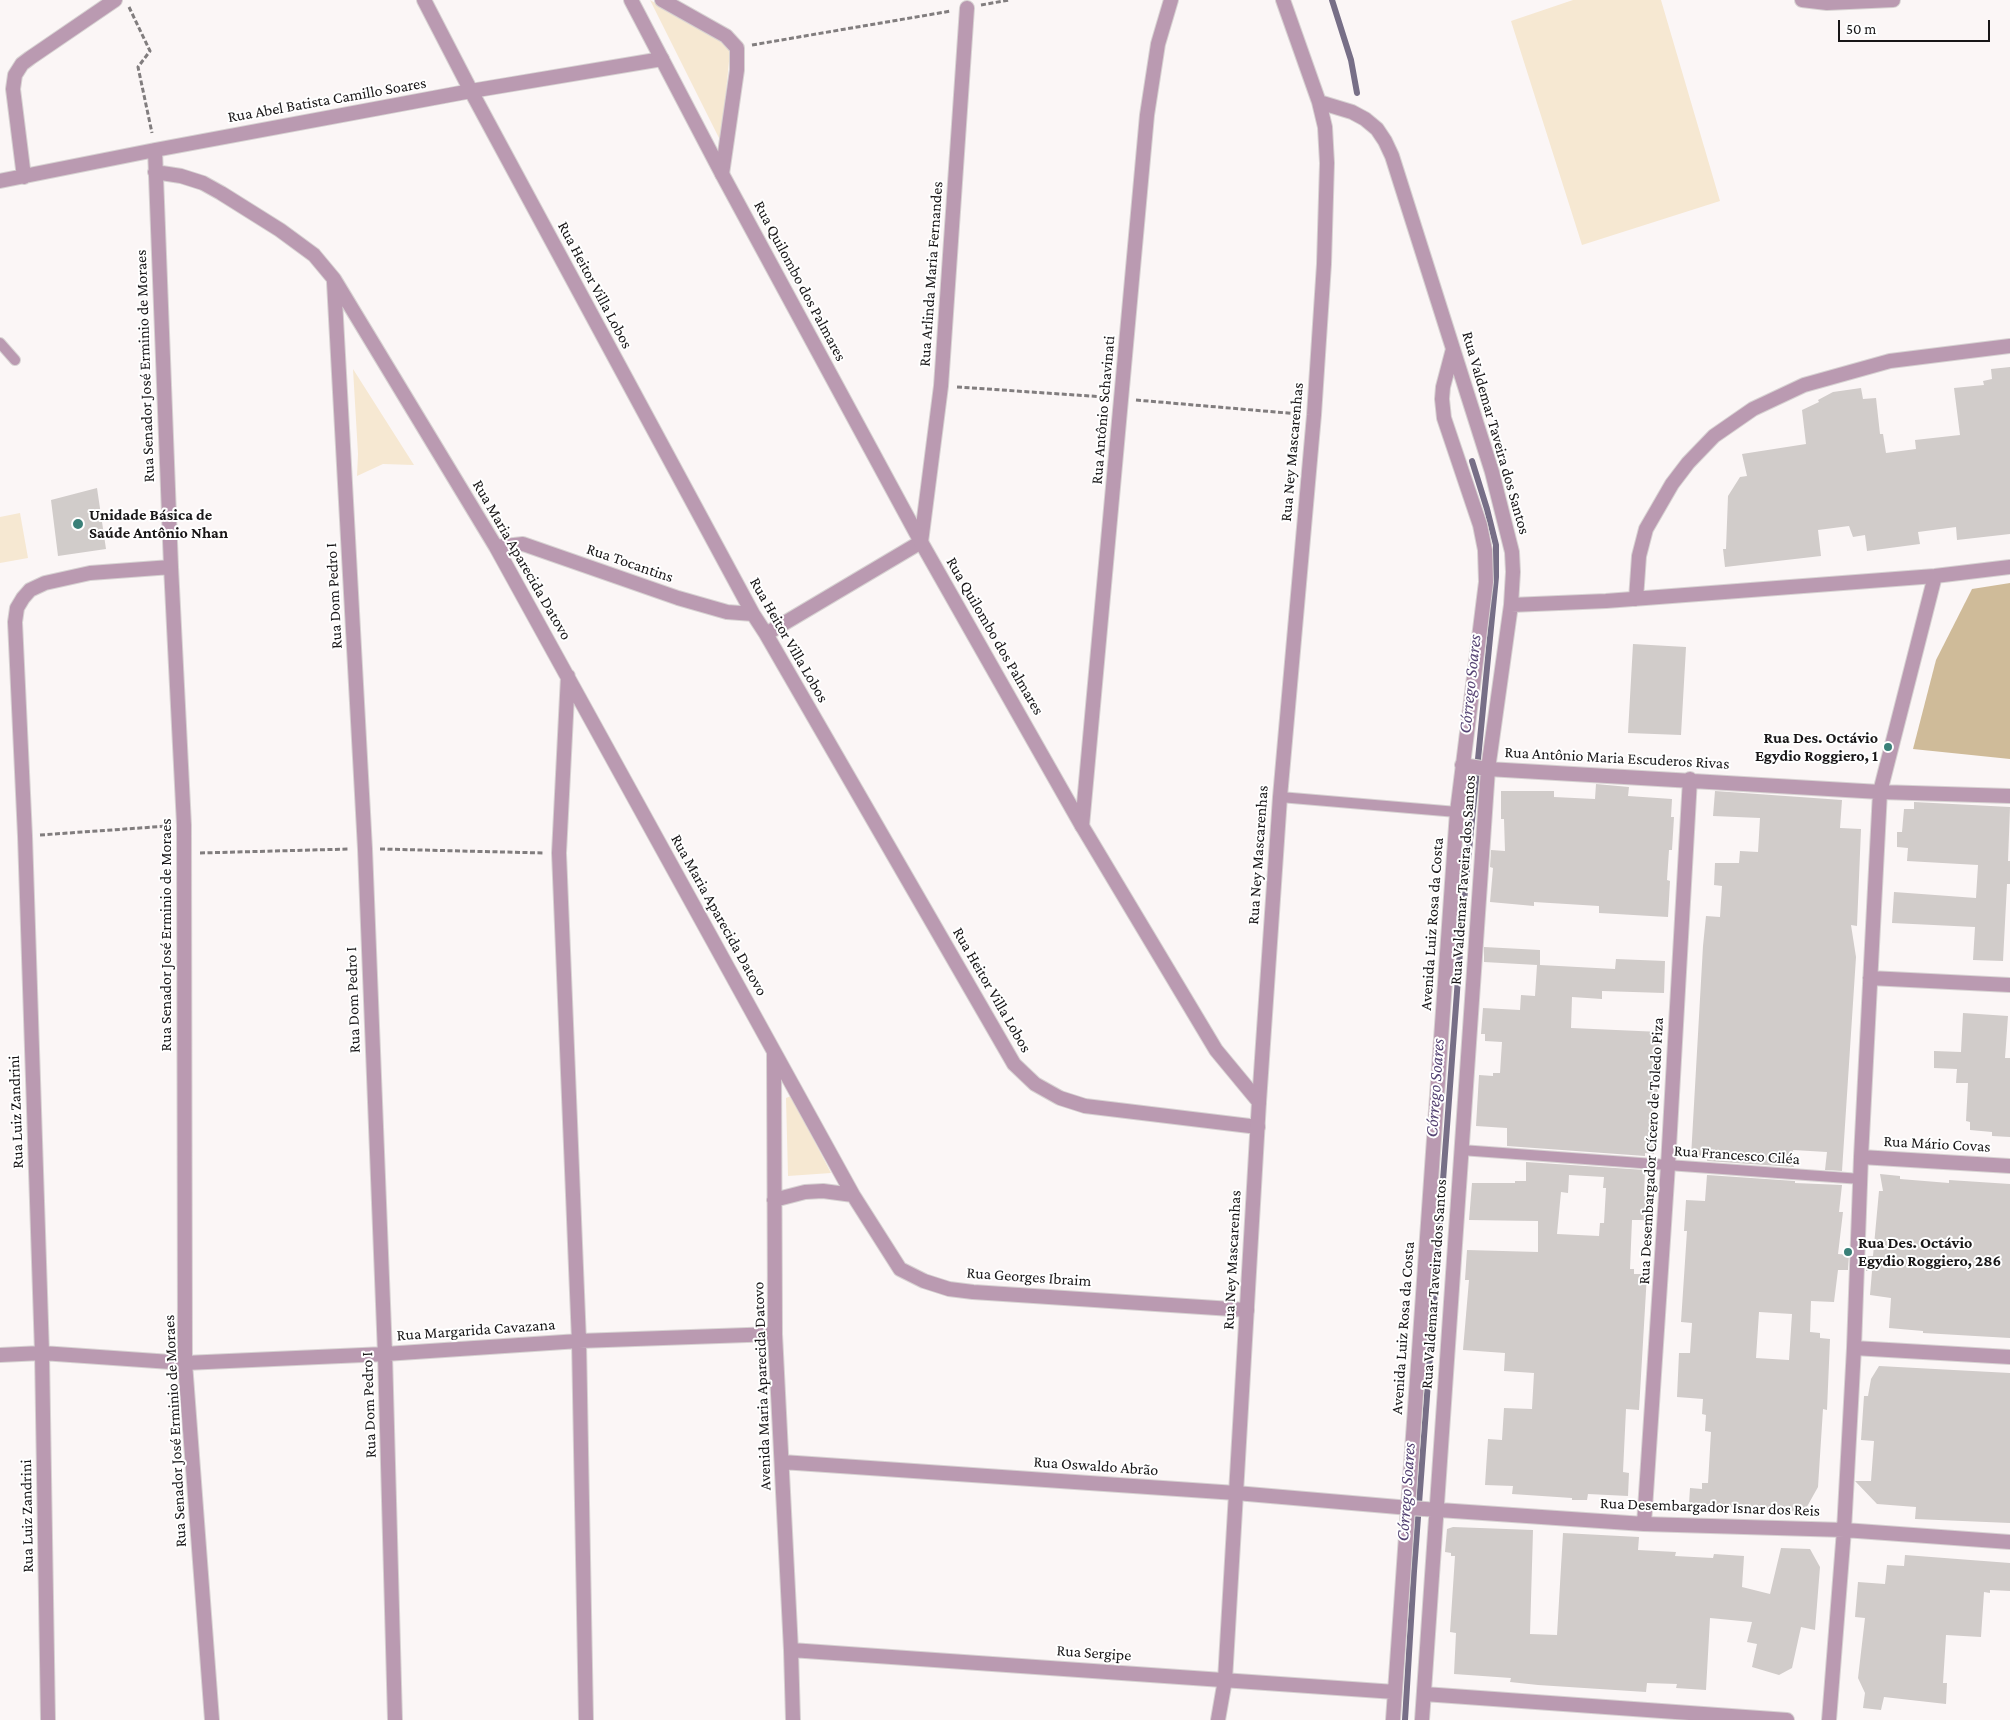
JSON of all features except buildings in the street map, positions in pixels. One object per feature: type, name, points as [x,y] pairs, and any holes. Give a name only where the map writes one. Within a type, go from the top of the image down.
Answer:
[{"type":"street","points":[[24,177],[13,89],[15,75],[22,64],[30,58],[115,0]]},
{"type":"street","name":"Rua Heitor Villa Lobos","points":[[424,0],[471,92],[753,614],[1014,1064],[1035,1084],[1060,1098],[1085,1106],[1258,1127]]},
{"type":"street","name":"Rua Quilombo dos Palmares","points":[[631,0],[722,174],[921,542],[1082,826],[1216,1050],[1259,1102]]},
{"type":"street","points":[[662,0],[718,30],[737,48],[738,70],[722,174]]},
{"type":"street","name":"Rua Antônio Schavinati","points":[[1082,826],[1147,115],[1158,44],[1171,0]]},
{"type":"street","name":"Rua Ney Mascarenhas","points":[[1218,1720],[1225,1680],[1259,1102],[1280,797],[1314,416],[1324,264],[1327,163],[1325,127],[1319,102],[1283,0]]},
{"type":"street","points":[[1802,0],[1827,3],[1893,0]]},
{"type":"street","name":"Rua Arlinda Maria Fernandes","points":[[921,542],[941,386],[967,8]]},
{"type":"street","name":"Rua Abel Batista Camillo Soares","points":[[0,181],[155,150],[662,59]]},
{"type":"street","name":"Rua Valdemar Taveira dos Santos","points":[[1319,102],[1352,112],[1377,129],[1385,141],[1410,210],[1454,348],[1492,472],[1512,552],[1511,605],[1486,768],[1461,1150],[1431,1509],[1422,1720]]},
{"type":"street","name":"Rua Senador José Erminio de Moraes","points":[[155,150],[171,567],[184,825],[185,1363],[212,1720]]},
{"type":"street","name":"Rua Maria Aparecida Datovo","points":[[155,172],[181,176],[203,183],[222,193],[280,230],[314,255],[334,280],[496,548],[774,1051]]},
{"type":"street","name":"Rua Dom Pedro I","points":[[334,280],[365,849],[385,1354],[395,1720]]},
{"type":"street","points":[[1636,599],[1639,556],[1646,529],[1672,484],[1688,463],[1714,436],[1754,410],[1804,385],[1890,361],[2010,346]]},
{"type":"street","name":"Avenida Luiz Rosa da Costa","points":[[1393,1720],[1457,812],[1465,766],[1486,582],[1485,550],[1480,525],[1444,418],[1443,387],[1454,348]]},
{"type":"street","points":[[766,634],[921,542]]},
{"type":"street","name":"Rua Tocantins","points":[[496,548],[523,544],[678,598],[727,612],[753,614]]},
{"type":"street","points":[[1511,605],[1636,599],[1935,576],[2010,566]]},
{"type":"street","name":"Rua Luiz Zandrini","points":[[48,1720],[42,1353],[25,836],[15,622],[17,608],[30,590],[45,583],[90,573],[171,567]]},
{"type":"street","points":[[1829,1720],[1844,1530],[1880,792],[1935,576]]},
{"type":"street","points":[[568,676],[560,853],[579,1341],[586,1720]]},
{"type":"street","name":"Rua Antônio Maria Escuderos Rivas","points":[[1465,766],[1880,792],[2010,796]]},
{"type":"street","name":"Rua Desembargador Cícero de Toledo Piza","points":[[1644,1524],[1668,1165],[1690,779]]},
{"type":"street","points":[[1870,978],[2010,985]]},
{"type":"street","name":"Rua Georges Ibraim","points":[[774,1051],[853,1195],[900,1269],[924,1281],[949,1289],[1247,1310]]},
{"type":"street","name":"Avenida Maria Aparecida Datovo","points":[[774,1051],[775,1334],[793,1720]]},
{"type":"street","name":"Rua Mário Covas","points":[[1861,1157],[2010,1166]]},
{"type":"street","points":[[774,1200],[806,1192],[853,1195]]},
{"type":"street","name":"Rua Margarida Cavazana","points":[[0,1354],[42,1353],[185,1363],[385,1354],[579,1341],[775,1334]]},
{"type":"street","points":[[1854,1348],[2010,1357]]},
{"type":"street","name":"Rua Oswaldo Abrão","points":[[782,1462],[1236,1493],[1409,1508]]},
{"type":"street","name":"Rua Desembargador Isnar dos Reis","points":[[1409,1508],[1644,1524],[1844,1530],[2010,1542]]},
{"type":"street","name":"Rua Sergipe","points":[[791,1650],[1395,1692]]},
{"type":"street","points":[[1424,1694],[1787,1720]]},
{"type":"lane","points":[[0,343],[15,360]]},
{"type":"lane","points":[[1280,797],[1457,812]]},
{"type":"lane","name":"Rua Francesco Ciléa","points":[[1461,1150],[1861,1179]]},
{"type":"path","points":[[125,0],[150,52],[138,67],[155,150]]},
{"type":"path","points":[[737,48],[1009,0]]},
{"type":"path","points":[[25,836],[184,825]]},
{"type":"path","points":[[183,854],[365,849],[560,853]]},
{"type":"shaded area","points":[[650,0],[723,43],[730,51],[721,142]]},
{"type":"shaded area","points":[[1573,0],[1661,0],[1720,201],[1582,245],[1511,21]]},
{"type":"shaded area","points":[[353,369],[414,465],[383,464],[357,476],[358,454]]},
{"type":"shaded area","points":[[20,513],[28,558],[0,563],[0,517]]},
{"type":"shaded area","points":[[2010,583],[2010,759],[1913,749],[1936,660],[1972,589]]},
{"type":"shaded area","points":[[791,1096],[831,1173],[788,1176],[786,1098]]},
{"type":"waterway","name":"Córrego Soares","points":[[1332,0],[1351,60],[1357,93]]},
{"type":"waterway","name":"Córrego Soares","points":[[1405,1720],[1414,1571],[1463,911],[1496,577],[1496,545],[1472,461]]},
{"type":"place","name":"Unidade Básica de Saúde Antônio Nhan","points":[[78,524]]},
{"type":"place","name":"Rua Des. Octávio Egydio Roggiero, 1","points":[[1888,747]]},
{"type":"place","name":"Rua Des. Octávio Egydio Roggiero, 286","points":[[1848,1252]]}]
